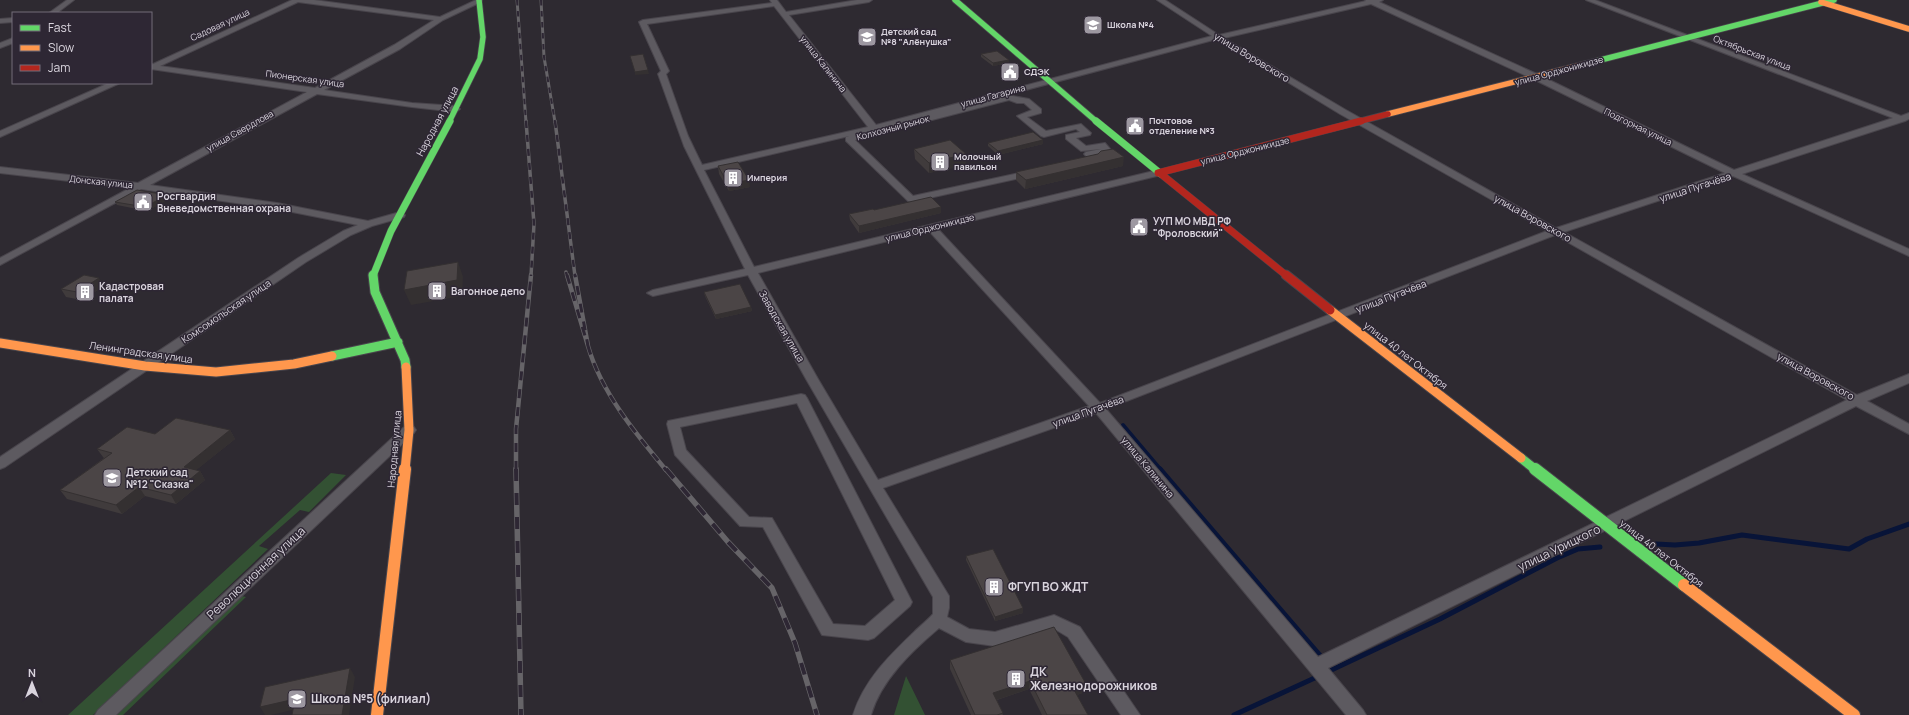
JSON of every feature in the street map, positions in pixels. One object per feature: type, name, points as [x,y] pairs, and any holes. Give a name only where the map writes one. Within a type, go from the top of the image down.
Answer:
[{"type":"street","points":[[53,12],[71,0]]},
{"type":"street","name":"Садовая улица","points":[[152,67],[298,0],[441,19]]},
{"type":"street","name":"улица Свердлова","points":[[0,262],[404,44],[441,19],[480,0]]},
{"type":"street","name":"Народная улица","points":[[377,715],[409,430],[405,360],[375,292],[372,277],[376,264],[400,215],[456,109],[480,59],[483,37],[480,0]]},
{"type":"street","points":[[784,14],[869,0]]},
{"type":"street","name":"улица 40 лет Октября","points":[[955,0],[1047,81],[1158,173],[1606,525],[1854,715]]},
{"type":"street","name":"улица Воровского","points":[[1160,0],[1218,37],[1361,122],[1909,430]]},
{"type":"street","name":"Октябрьская улица","points":[[1588,0],[1676,32],[1685,38],[1906,119]]},
{"type":"street","name":"улица Орджоникидзе","points":[[653,293],[751,271],[1158,173],[1536,77],[1819,1],[1834,0]]},
{"type":"street","name":"улица Гагарина","points":[[699,168],[874,128],[1218,37],[1373,1]]},
{"type":"street","name":"Подгорная улица","points":[[1373,1],[1536,77],[1735,174],[1909,253]]},
{"type":"street","points":[[1819,1],[1909,29]]},
{"type":"street","name":"улица Калинина","points":[[775,2],[874,128]]},
{"type":"street","name":"Заводская улица","points":[[775,2],[643,22],[665,71],[662,74],[692,156],[736,245],[941,596],[942,609],[938,620]]},
{"type":"street","points":[[0,21],[12,20]]},
{"type":"street","name":"Пионерская улица","points":[[152,67],[412,105],[456,109]]},
{"type":"street","points":[[0,134],[114,84]]},
{"type":"street","name":"Колхозный рынок","points":[[1010,96],[1017,101],[1026,101],[1038,111],[1021,116],[1044,134],[1078,126],[1087,133],[1069,137],[1084,149],[1102,146],[1107,150],[1089,154],[1094,159],[911,199],[849,140],[1010,96]]},
{"type":"street","name":"улица Пугачёва","points":[[876,486],[1098,408],[1340,316],[1556,231],[1906,119]]},
{"type":"street","name":"Донская улица","points":[[0,170],[140,186],[301,210],[368,224]]},
{"type":"street","name":"Комсомольская улица","points":[[0,464],[302,260],[347,233],[368,224],[400,215]]},
{"type":"street","name":"улица Калинина","points":[[931,227],[1098,408],[1317,666],[1356,715]]},
{"type":"street","name":"Ленинградская улица","points":[[0,343],[145,366],[216,372],[269,368],[322,359],[398,342]]},
{"type":"street","name":"улица Урицкого","points":[[1317,666],[1858,400],[1909,378]]},
{"type":"street","points":[[801,398],[904,602],[868,633],[828,630],[767,522],[745,522],[680,452],[673,424],[801,398]]},
{"type":"street","name":"Революционная улица","points":[[104,715],[409,430]]},
{"type":"street","points":[[862,715],[864,706],[871,691],[890,668],[938,620],[966,635],[995,639],[1054,621],[1074,632],[1131,715]]},
{"type":"green space","points":[[331,473],[346,475],[309,512],[300,510],[259,546],[268,549],[93,715],[68,715]]},
{"type":"green space","points":[[238,595],[246,597],[123,715],[112,715]]},
{"type":"green space","points":[[906,676],[925,715],[894,715]]},
{"type":"building","points":[[997,51],[1009,60],[993,63],[981,54]]},
{"type":"building","points":[[643,54],[648,70],[635,72],[630,56]]},
{"type":"building","points":[[1033,132],[1043,140],[998,151],[988,143]]},
{"type":"building","points":[[950,140],[966,154],[929,163],[914,149]]},
{"type":"building","points":[[1113,149],[1124,157],[1026,180],[1016,172],[1098,154],[1101,151]]},
{"type":"building","points":[[738,162],[749,180],[728,184],[718,166]]},
{"type":"building","points":[[137,190],[167,195],[145,207],[115,202]]},
{"type":"building","points":[[931,197],[941,207],[859,226],[849,214],[874,210]]},
{"type":"building","points":[[458,262],[457,280],[404,290],[407,271]]},
{"type":"building","points":[[84,275],[99,278],[77,292],[61,289]]},
{"type":"building","points":[[740,284],[751,307],[715,315],[704,292]]},
{"type":"building","name":"Детский сад №12 \"Сказка\"","points":[[176,418],[230,430],[184,467],[200,471],[171,495],[139,487],[116,505],[60,490],[112,453],[97,449],[127,427],[155,434]]},
{"type":"building","name":"ФГУП ВО ЖДТ","points":[[993,549],[1023,608],[995,617],[966,556]]},
{"type":"building","name":"ДК Железнодорожников","points":[[1054,627],[1086,684],[1073,688],[1088,715],[1047,715],[1030,681],[993,693],[1003,713],[997,715],[975,715],[950,660]]},
{"type":"building","name":"Школа №5 (филиал)","points":[[350,668],[342,715],[292,715],[295,699],[260,707],[265,687]]},
{"type":"waterway","points":[[1123,425],[1161,470]]},
{"type":"waterway","points":[[1160,469],[1323,659]]},
{"type":"waterway","points":[[1656,544],[1675,545],[1699,543],[1742,535],[1849,549],[1867,539],[1909,524]]},
{"type":"waterway","points":[[1325,673],[1440,619],[1557,558],[1578,549],[1600,547]]},
{"type":"waterway","points":[[1234,715],[1319,676]]},
{"type":"railway","points":[[517,0],[526,122]]},
{"type":"railway","points":[[541,0],[544,57],[555,122]]},
{"type":"railway","points":[[526,121],[534,224],[531,276]]},
{"type":"railway","points":[[555,121],[575,276]]},
{"type":"railway","points":[[566,272],[567,276]]},
{"type":"railway","points":[[516,469],[516,429],[531,275]]},
{"type":"railway","points":[[567,275],[588,346]]},
{"type":"railway","points":[[575,275],[588,346]]},
{"type":"railway","points":[[588,346],[601,380],[610,396],[643,442],[666,470]]},
{"type":"railway","points":[[516,469],[521,715]]},
{"type":"railway","points":[[666,469],[728,542],[772,588],[795,643],[817,715]]},
{"type":"traffic: fast","points":[[406,367],[405,360],[375,292],[372,277],[391,231],[456,109],[480,59],[483,37],[479,0]]},
{"type":"traffic: fast","points":[[955,0],[1063,94],[1161,174]]},
{"type":"traffic: fast","points":[[1585,64],[1834,0]]},
{"type":"traffic: fast","points":[[332,356],[398,342]]},
{"type":"traffic: fast","points":[[1521,458],[1684,585]]},
{"type":"traffic: slow","points":[[1821,2],[1909,29]]},
{"type":"traffic: slow","points":[[1388,114],[1585,64]]},
{"type":"traffic: slow","points":[[1330,310],[1521,458]]},
{"type":"traffic: slow","points":[[0,343],[145,366],[216,372],[294,364],[332,356]]},
{"type":"traffic: slow","points":[[377,715],[409,430],[406,367]]},
{"type":"traffic: slow","points":[[1684,585],[1854,715]]},
{"type":"traffic: jam","points":[[1158,173],[1388,114]]},
{"type":"traffic: jam","points":[[1161,174],[1330,310]]},
{"type":"place","name":"Школа №4","points":[[1093,25]]},
{"type":"place","name":"Детский сад №8 \"Алёнушка\"","points":[[867,37]]},
{"type":"place","name":"СДЭК","points":[[1010,72]]},
{"type":"place","name":"Почтовое отделение №3","points":[[1135,126]]},
{"type":"place","name":"Молочный павильон","points":[[940,162]]},
{"type":"place","name":"Империя","points":[[733,178]]},
{"type":"place","name":"Росгвардия Вневедомственная охрана","points":[[143,202]]},
{"type":"place","name":"УУП МО МВД РФ \"Фроловский\"","points":[[1139,227]]},
{"type":"place","name":"Вагонное депо","points":[[437,291]]},
{"type":"place","name":"Кадастровая палата","points":[[85,292]]},
{"type":"place","name":"Детский сад №12 \"Сказка\"","points":[[112,478]]},
{"type":"place","name":"ФГУП ВО ЖДТ","points":[[994,587]]},
{"type":"place","name":"ДК Железнодорожников","points":[[1016,679]]},
{"type":"place","name":"Школа №5 (филиал)","points":[[297,699]]}]
